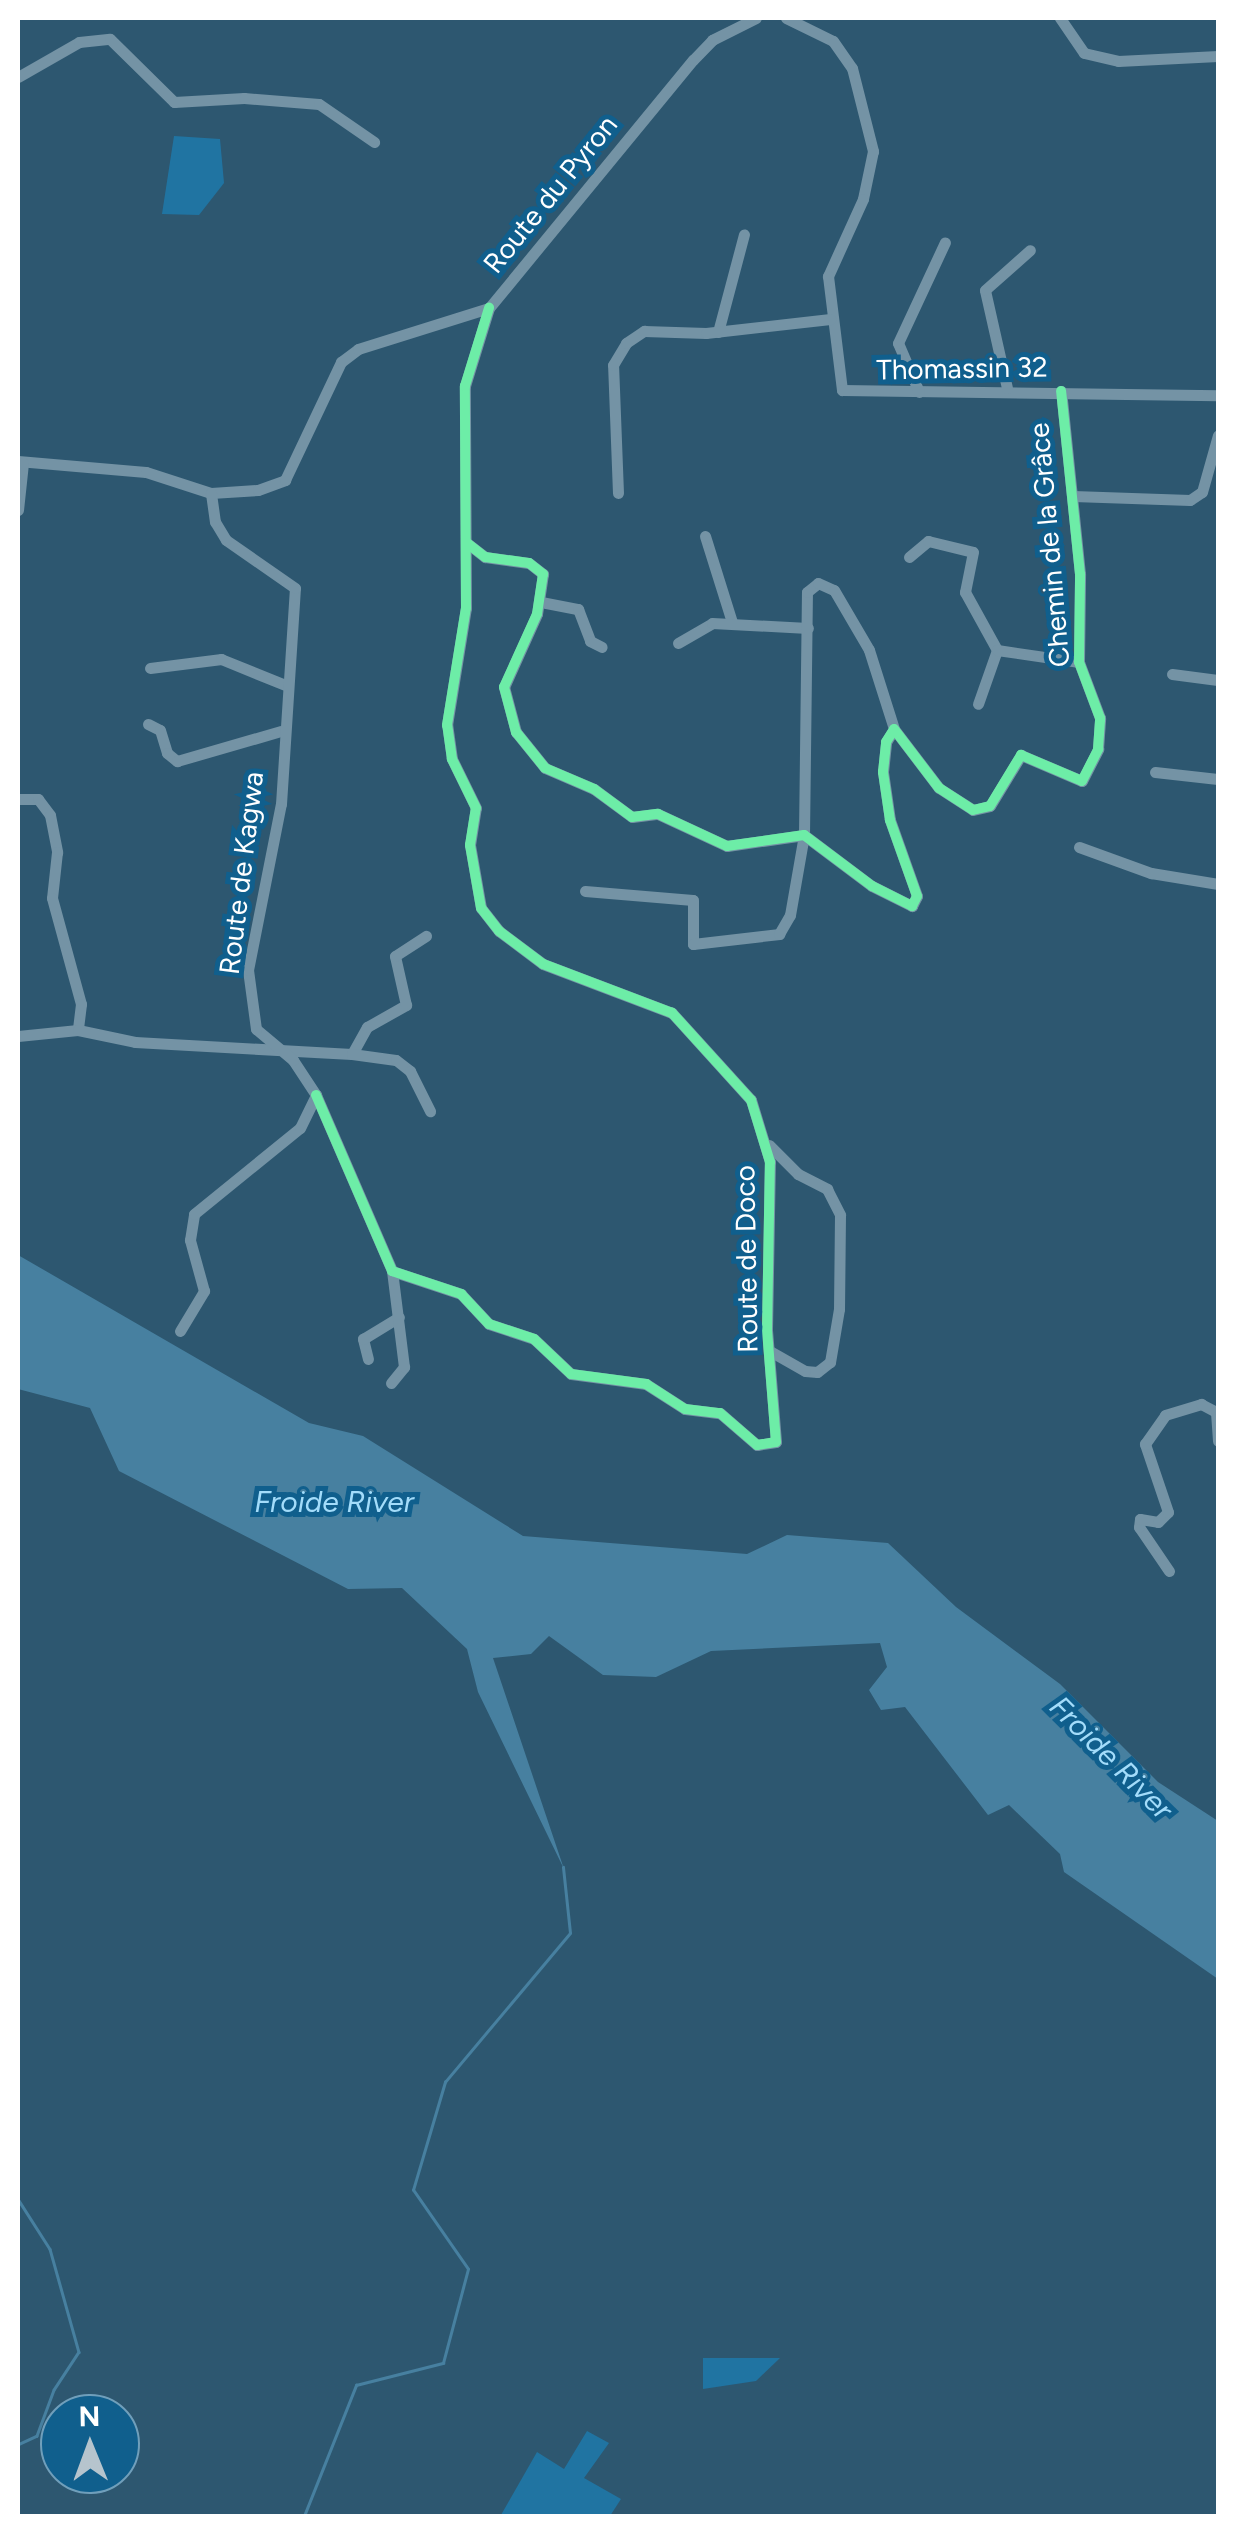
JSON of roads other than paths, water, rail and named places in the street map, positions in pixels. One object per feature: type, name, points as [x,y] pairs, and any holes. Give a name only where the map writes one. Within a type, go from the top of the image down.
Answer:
[{"type":"street","name":"Route du Pyron","points":[[20,462],[146,472],[212,492],[258,490],[285,480],[315,409],[342,362],[358,349],[488,308],[693,60],[712,40],[756,18]]},
{"type":"street","points":[[618,492],[612,365],[644,331],[718,332],[830,319],[828,276],[863,199],[873,150],[852,68],[833,41],[786,18]]},
{"type":"street","points":[[1060,18],[1084,54],[1118,61],[1218,56]]},
{"type":"street","points":[[18,77],[79,42],[103,38],[116,42],[174,102],[244,98],[319,104],[374,142]]},
{"type":"street","points":[[718,332],[744,234]]},
{"type":"street","points":[[919,392],[898,343],[945,242]]},
{"type":"street","points":[[1007,388],[985,290],[1030,250]]},
{"type":"street","name":"Route de Doco","points":[[392,1271],[461,1294],[489,1324],[534,1339],[571,1374],[646,1384],[685,1409],[720,1413],[763,1447],[779,1437],[770,1351],[769,1146],[751,1100],[672,1013],[543,964],[498,931],[481,908],[470,846],[476,808],[452,759],[447,724],[466,608],[466,386],[488,308]]},
{"type":"street","name":"Thomassin 32","points":[[830,319],[842,390],[1007,388],[1218,394]]},
{"type":"street","name":"Chemin de la Grâce","points":[[894,728],[939,788],[973,810],[990,806],[1021,756],[1082,781],[1098,749],[1100,718],[1079,662],[1073,496],[1061,391]]},
{"type":"street","points":[[1073,496],[1190,500],[1202,492],[1218,435]]},
{"type":"street","points":[[18,510],[20,462]]},
{"type":"street","name":"Route de Kagwa","points":[[212,492],[215,522],[226,540],[294,588],[281,731],[281,804],[248,970],[256,1029],[286,1054],[316,1095]]},
{"type":"street","points":[[705,536],[732,622]]},
{"type":"street","points":[[910,557],[928,542],[973,552],[965,592],[997,650],[978,704]]},
{"type":"street","points":[[467,543],[485,557],[540,568],[541,602],[504,688],[516,732],[545,768],[594,790],[632,817],[658,814],[727,846],[804,835],[904,906],[917,904],[888,804],[886,742],[894,728],[869,650],[826,583],[808,592],[804,835],[790,915],[779,934],[692,944],[693,900],[585,892]]},
{"type":"street","points":[[541,602],[578,609],[590,642],[602,647]]},
{"type":"street","points":[[678,643],[704,625],[732,622],[808,628]]},
{"type":"street","points":[[997,650],[1079,662]]},
{"type":"street","points":[[150,668],[222,660],[286,685]]},
{"type":"street","points":[[1172,674],[1218,680]]},
{"type":"street","points":[[148,724],[160,730],[167,754],[177,761],[281,731]]},
{"type":"street","points":[[1155,772],[1218,779]]},
{"type":"street","points":[[18,799],[38,799],[50,815],[56,852],[52,898],[81,1004],[78,1030]]},
{"type":"street","points":[[1079,847],[1150,873],[1218,884]]},
{"type":"street","points":[[352,1054],[366,1026],[406,1005],[394,956],[426,936]]},
{"type":"street","points":[[18,1036],[78,1030],[135,1042],[396,1060],[410,1070],[430,1111]]},
{"type":"street","points":[[316,1095],[392,1271],[404,1367],[390,1383]]},
{"type":"street","points":[[180,1331],[204,1291],[190,1240],[194,1214],[300,1128],[316,1095]]},
{"type":"street","points":[[769,1146],[798,1174],[827,1190],[840,1214],[839,1309],[830,1362],[805,1371],[770,1351]]},
{"type":"street","points":[[368,1360],[363,1339],[400,1317]]},
{"type":"street","points":[[1169,1571],[1140,1527],[1140,1519],[1158,1522],[1168,1512],[1145,1444],[1164,1416],[1201,1404],[1216,1412],[1218,1442]]},
{"type":"water","name":"Froide River","points":[[18,1255],[309,1423],[363,1436],[523,1536],[747,1554],[787,1535],[888,1543],[956,1607],[1060,1684],[1158,1782],[1218,1821],[1218,1979],[1064,1872],[1060,1854],[1009,1805],[988,1815],[905,1707],[881,1710],[869,1690],[887,1667],[880,1643],[711,1651],[656,1677],[603,1675],[549,1636],[531,1654],[493,1658],[564,1869],[478,1692],[467,1649],[402,1588],[348,1589],[119,1471],[90,1408],[18,1389]]},
{"type":"waterway","points":[[304,2516],[356,2385],[443,2363],[468,2269],[413,2190],[445,2082],[570,1933],[563,1867]]},
{"type":"waterway","points":[[18,2199],[50,2249],[79,2352],[54,2390],[37,2436],[18,2445]]}]
